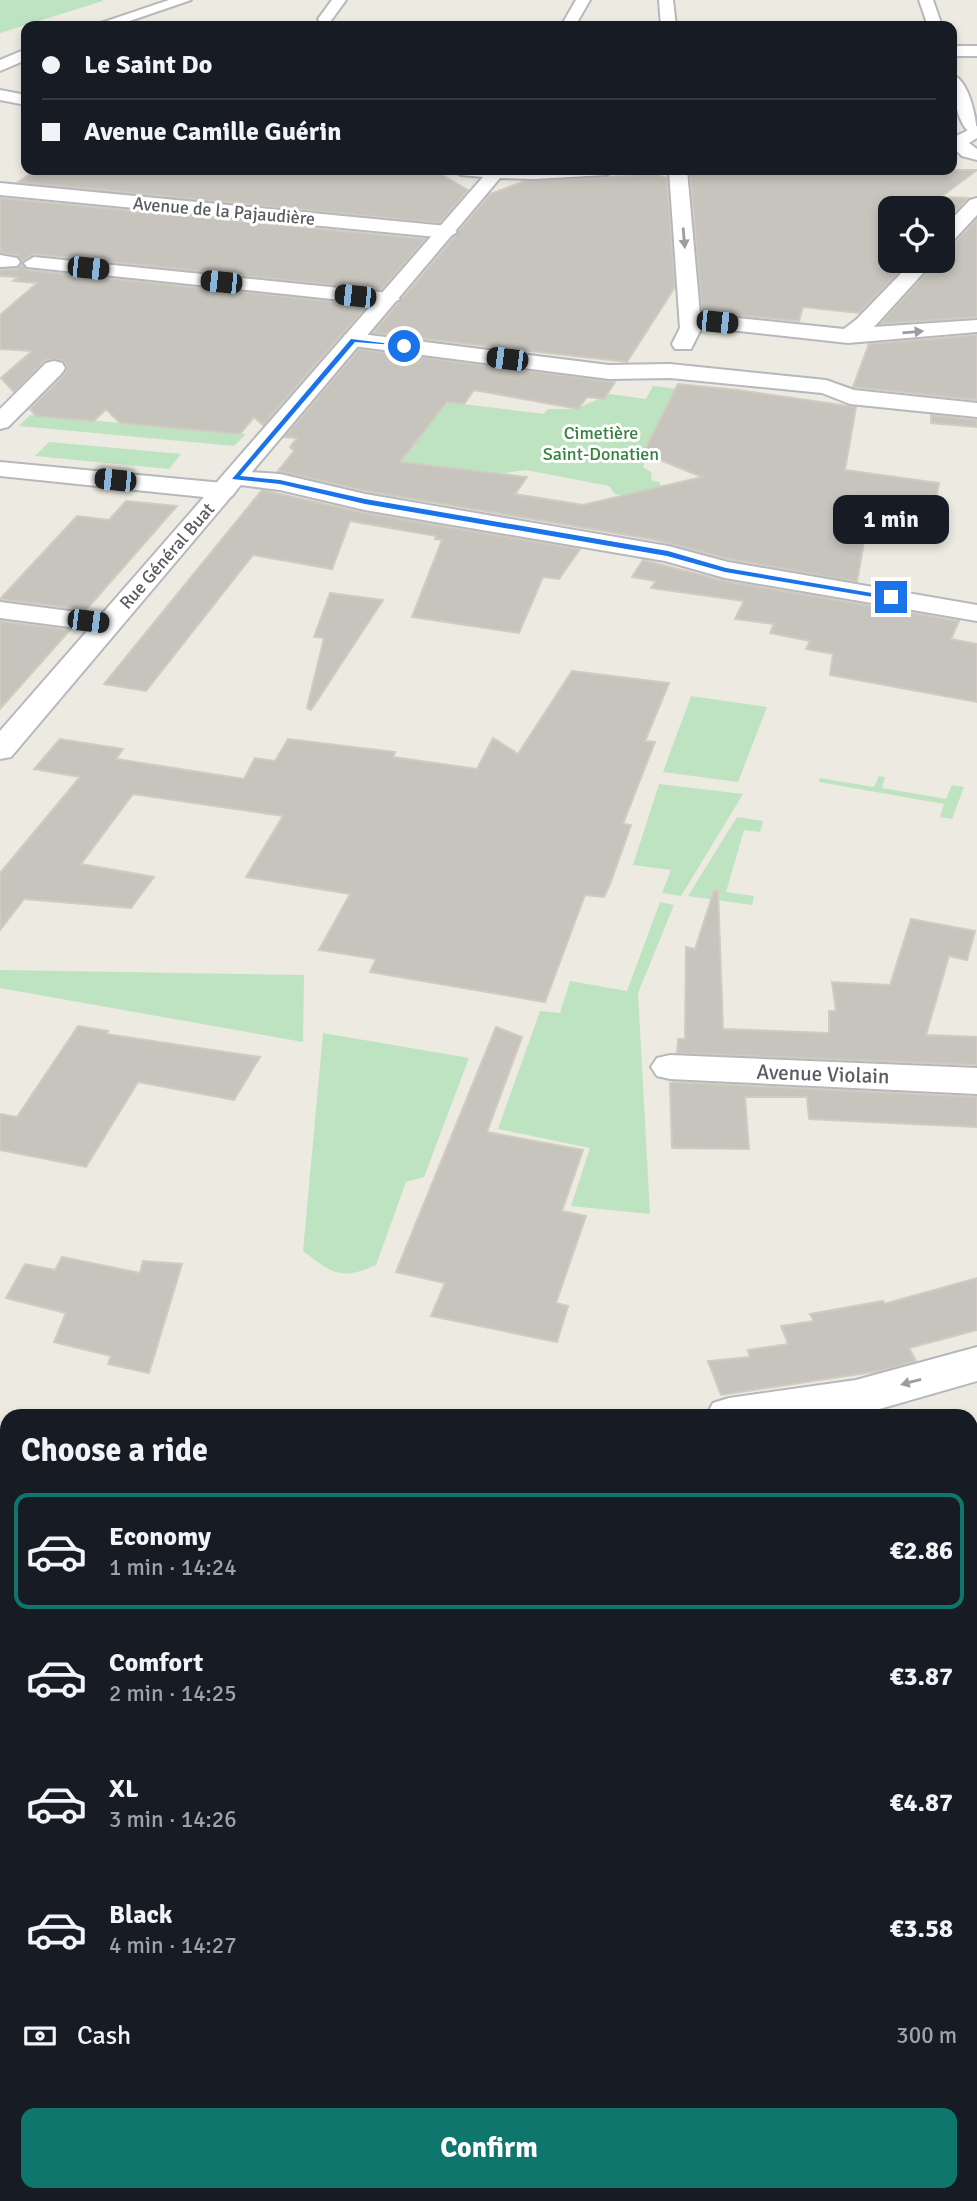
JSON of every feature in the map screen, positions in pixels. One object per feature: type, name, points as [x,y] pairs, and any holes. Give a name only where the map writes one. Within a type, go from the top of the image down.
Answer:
[{"type":"street","points":[[116,21],[184,0]]},
{"type":"street","points":[[325,19],[339,0]]},
{"type":"street","points":[[571,21],[583,0]]},
{"type":"street","points":[[666,0],[668,21]]},
{"type":"street","points":[[926,0],[933,21]]},
{"type":"street","points":[[957,51],[977,51]]},
{"type":"street","points":[[0,66],[21,56]]},
{"type":"street","points":[[957,90],[977,131],[958,142],[967,150]]},
{"type":"street","points":[[1,96],[21,99]]},
{"type":"street","name":"Rue Général Buat","points":[[0,750],[484,189],[492,175]]},
{"type":"street","points":[[670,371],[691,328],[678,175]]},
{"type":"street","name":"Avenue de la Pajaudière","points":[[0,189],[447,232]]},
{"type":"street","points":[[955,227],[977,204]]},
{"type":"street","points":[[34,263],[389,299]]},
{"type":"street","points":[[826,387],[848,337],[865,324],[913,273]]},
{"type":"street","points":[[690,319],[848,337],[977,326]]},
{"type":"street","points":[[353,340],[609,372],[670,371],[826,387],[850,397],[977,410]]},
{"type":"street","points":[[0,422],[54,368]]},
{"type":"street","points":[[0,469],[229,485],[280,482],[365,502],[668,554],[725,570],[977,612]]},
{"type":"street","points":[[0,610],[108,624]]},
{"type":"street","name":"Avenue Violain","points":[[670,1067],[977,1081]]},
{"type":"street","points":[[779,1409],[856,1398],[977,1364]]},
{"type":"green space","points":[[0,0],[103,1],[39,21],[21,21],[21,26],[0,33]]},
{"type":"green space","name":"Cimetière Saint-Donatien","points":[[653,386],[696,391],[657,435],[652,435],[648,451],[642,452],[647,456],[643,467],[652,473],[651,480],[659,482],[661,487],[703,506],[615,494],[609,486],[526,470],[498,474],[399,463],[447,402],[544,414],[548,409],[576,409],[610,394],[646,399]]},
{"type":"green space","points":[[30,415],[246,434],[234,446],[19,426]]},
{"type":"green space","points":[[49,442],[181,454],[169,469],[35,456]]},
{"type":"green space","points":[[691,696],[767,707],[738,782],[663,772]]},
{"type":"green space","points":[[879,776],[885,777],[882,788],[946,799],[952,785],[964,787],[952,819],[940,817],[944,804],[819,782],[820,778],[874,787]]},
{"type":"green space","points":[[659,784],[743,794],[681,896],[662,893],[671,870],[633,865]]},
{"type":"green space","points":[[737,817],[763,821],[760,832],[744,830],[726,892],[754,896],[752,905],[688,896]]},
{"type":"green space","points":[[660,902],[674,905],[638,993],[650,1214],[571,1206],[590,1148],[498,1129],[540,1011],[560,1013],[570,981],[627,991]]},
{"type":"green space","points":[[0,970],[304,975],[303,1042],[0,988]]},
{"type":"green space","points":[[323,1033],[469,1058],[424,1177],[406,1182],[376,1265],[354,1273],[330,1269],[303,1251]]},
{"type":"building","points":[[957,170],[977,170],[942,196],[878,196],[878,273],[898,273],[859,313],[803,307],[799,321],[702,312],[690,175],[957,175]]},
{"type":"building","points":[[28,175],[442,175],[468,190],[440,223],[18,182]]},
{"type":"building","points":[[655,175],[667,178],[675,287],[627,362],[373,333],[490,194],[525,181]]},
{"type":"building","points":[[0,198],[426,239],[381,290],[34,254],[22,261],[17,255],[0,253]]},
{"type":"building","points":[[955,198],[968,198],[955,212]]},
{"type":"building","points":[[977,219],[977,317],[880,324],[926,273],[955,273],[955,243]]},
{"type":"building","points":[[22,264],[27,270],[368,305],[263,425],[254,417],[240,434],[120,423],[106,409],[94,421],[36,416],[30,409],[64,375],[67,367],[63,360],[45,360],[14,392],[1,378],[32,351],[0,349],[0,315],[37,283],[13,281],[18,277],[0,276],[0,270],[17,269]]},
{"type":"building","points":[[977,335],[977,400],[853,387],[869,344]]},
{"type":"building","points":[[359,349],[615,382],[604,399],[587,397],[578,409],[474,390],[464,404],[447,402],[400,462],[527,477],[515,494],[583,505],[702,477],[643,453],[678,384],[738,390],[856,407],[845,470],[939,483],[931,526],[868,518],[857,582],[729,559],[656,540],[366,491],[278,471],[294,451],[290,447],[297,438],[284,437]]},
{"type":"building","points":[[931,415],[977,420],[977,427],[931,423]]},
{"type":"building","points":[[262,490],[365,513],[580,549],[559,579],[543,577],[519,633],[412,617],[442,540],[435,539],[436,536],[350,521],[332,569],[253,555],[146,691],[104,684]]},
{"type":"building","points":[[126,501],[177,506],[86,610],[0,599],[77,516],[109,520]]},
{"type":"building","points":[[643,560],[725,581],[959,621],[951,639],[977,644],[977,702],[830,675],[833,654],[806,649],[810,641],[770,633],[774,624],[735,619],[744,601],[651,588],[656,581],[632,577]]},
{"type":"building","points":[[330,593],[383,600],[311,710],[307,708],[324,638],[314,637]]},
{"type":"building","points":[[0,621],[70,630],[0,709]]},
{"type":"building","points":[[572,671],[669,683],[645,741],[655,742],[623,824],[631,825],[610,884],[604,897],[585,895],[545,1002],[370,972],[376,959],[319,950],[350,894],[246,877],[283,816],[133,794],[81,864],[154,877],[131,908],[24,899],[0,930],[0,873],[80,777],[34,769],[60,739],[123,749],[116,759],[244,779],[255,758],[275,761],[288,739],[395,752],[393,757],[477,769],[493,738],[518,754]]},
{"type":"building","points":[[714,891],[718,891],[723,1029],[829,1033],[829,1011],[836,1011],[832,982],[890,985],[911,919],[975,931],[967,960],[949,956],[926,1035],[977,1037],[977,1065],[677,1053],[678,1039],[685,1039],[686,947],[695,949]]},
{"type":"building","points":[[78,1026],[108,1031],[106,1034],[260,1057],[234,1100],[138,1082],[86,1167],[0,1150],[0,1114],[17,1117]]},
{"type":"building","points":[[496,1027],[522,1037],[487,1132],[583,1150],[562,1211],[586,1216],[556,1303],[568,1306],[557,1342],[431,1316],[445,1283],[396,1272]]},
{"type":"building","points":[[670,1083],[977,1097],[977,1127],[809,1119],[807,1097],[745,1097],[749,1149],[672,1148]]},
{"type":"building","points":[[62,1257],[140,1273],[143,1261],[182,1264],[149,1373],[108,1364],[111,1356],[54,1342],[66,1313],[6,1298],[25,1264],[55,1270]]},
{"type":"building","points":[[977,1278],[977,1330],[909,1348],[916,1361],[880,1371],[721,1395],[708,1361],[750,1357],[748,1350],[788,1344],[781,1326],[814,1321],[810,1314],[883,1301],[884,1304]]},
{"type":"route","points":[[404,346],[353,340],[234,478],[280,482],[365,502],[668,554],[725,570],[891,597]]}]
